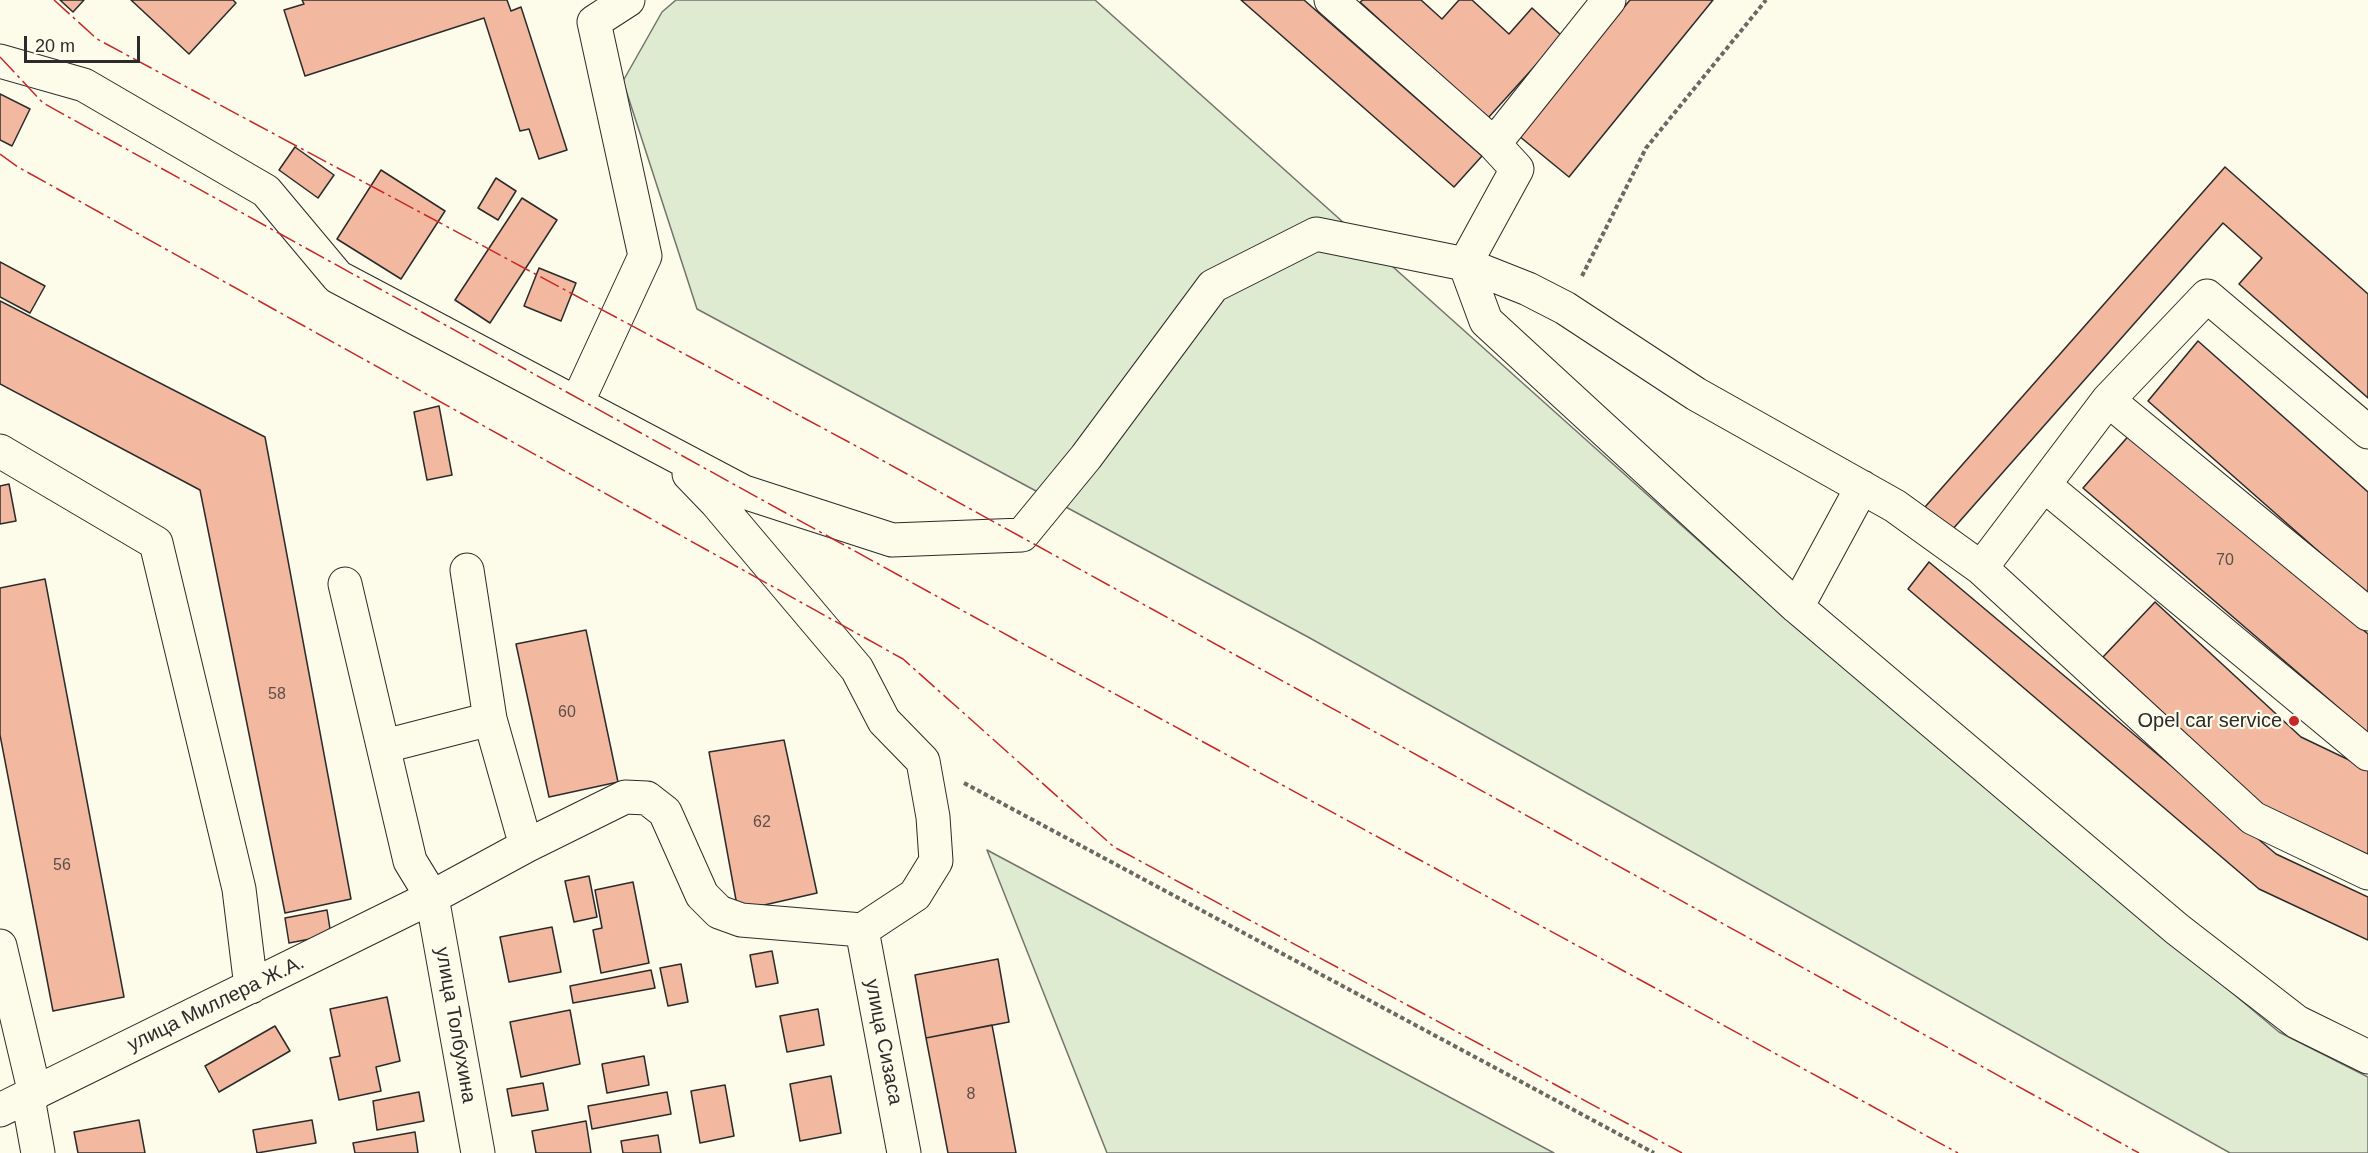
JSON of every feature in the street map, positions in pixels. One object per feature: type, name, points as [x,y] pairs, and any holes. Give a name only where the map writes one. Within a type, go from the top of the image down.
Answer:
[{"type":"street","points":[[577,403],[645,256],[588,11],[628,0]]},
{"type":"street","points":[[1331,0],[1494,144],[1517,169],[1465,264],[1486,321],[1797,607],[2177,929],[2297,1023],[2368,1057]]},
{"type":"street","points":[[1494,144],[1609,0]]},
{"type":"street","points":[[0,61],[84,85],[266,191],[338,277],[744,492],[892,540],[1022,535],[1086,457],[1213,286],[1316,234],[1465,264],[1528,289],[1565,308],[1696,394],[1895,506],[1981,568],[2253,818],[2368,873]]},
{"type":"street","points":[[1981,568],[2108,400],[2207,296],[2368,432]]},
{"type":"street","points":[[2108,400],[2368,614]]},
{"type":"street","points":[[669,453],[716,502],[857,669],[885,721],[923,761],[933,817],[936,861],[915,896],[862,930]]},
{"type":"street","points":[[7,461],[156,543],[239,889],[251,987]]},
{"type":"street","points":[[2044,485],[2368,754]]},
{"type":"street","points":[[1797,607],[1862,487]]},
{"type":"street","points":[[467,570],[490,719],[526,846]]},
{"type":"street","points":[[345,584],[385,746],[410,861],[432,897]]},
{"type":"street","points":[[385,746],[490,719]]},
{"type":"street","name":"улица Миллера Ж.А.","points":[[21,1100],[432,897],[526,846],[625,797],[647,798],[665,812],[702,895],[719,912],[741,920],[862,930]]},
{"type":"street","name":"улица Толбухина","points":[[432,897],[478,1153]]},
{"type":"street","name":"улица Сизаса","points":[[862,930],[904,1153]]},
{"type":"street","points":[[0,946],[21,1100],[38,1153]]},
{"type":"path","points":[[1565,308],[1646,148],[1766,0]]},
{"type":"path","points":[[923,761],[1654,1153]]},
{"type":"green space","points":[[676,0],[1095,0],[1795,627],[2279,1032],[2368,1077],[2368,1153],[2230,1153],[1308,637],[697,309],[623,81],[662,12]]},
{"type":"green space","points":[[987,850],[1554,1153],[1107,1153]]},
{"type":"building","points":[[60,0],[84,0],[73,12]]},
{"type":"building","points":[[131,0],[233,0],[236,3],[189,54]]},
{"type":"building","points":[[302,0],[507,0],[511,11],[521,7],[567,150],[539,159],[529,129],[520,131],[484,18],[305,76],[284,10],[304,4]]},
{"type":"building","points":[[1241,0],[1304,0],[1482,156],[1454,187]]},
{"type":"building","points":[[1363,0],[1421,0],[1442,19],[1459,0],[1472,0],[1509,34],[1532,8],[1562,36],[1488,118],[1360,2]]},
{"type":"building","points":[[1630,0],[1713,0],[1569,177],[1519,136]]},
{"type":"building","points":[[0,94],[30,109],[12,146],[0,140]]},
{"type":"building","points":[[295,147],[334,175],[318,198],[279,170]]},
{"type":"building","points":[[2225,167],[2368,294],[2368,398],[2239,284],[2262,258],[2223,223],[1952,530],[1925,507]]},
{"type":"building","points":[[381,170],[445,211],[401,279],[337,239]]},
{"type":"building","points":[[496,178],[516,191],[498,220],[478,208]]},
{"type":"building","points":[[522,198],[557,220],[490,323],[455,300]]},
{"type":"building","points":[[0,262],[45,286],[30,313],[0,297]]},
{"type":"building","points":[[539,268],[576,283],[561,321],[524,306]]},
{"type":"building","points":[[0,301],[265,437],[351,899],[285,913],[200,490],[0,384]]},
{"type":"building","points":[[2198,341],[2368,492],[2368,595],[2148,401]]},
{"type":"building","points":[[439,406],[452,475],[427,480],[414,412]]},
{"type":"building","points":[[2132,432],[2368,634],[2368,733],[2083,488]]},
{"type":"building","points":[[9,484],[16,521],[0,524],[0,486]]},
{"type":"building","points":[[1929,562],[2276,854],[2368,897],[2368,940],[2259,889],[1908,589]]},
{"type":"building","points":[[45,579],[124,997],[53,1011],[0,735],[0,588]]},
{"type":"building","points":[[2155,602],[2301,737],[2368,769],[2368,857],[2267,809],[2103,657]]},
{"type":"building","points":[[586,630],[618,782],[549,797],[516,644]]},
{"type":"building","points":[[784,740],[817,893],[738,911],[709,752]]},
{"type":"building","points":[[589,876],[597,917],[574,922],[565,881]]},
{"type":"building","points":[[633,882],[649,963],[601,973],[593,930],[602,928],[595,890]]},
{"type":"building","points":[[327,910],[331,935],[289,943],[285,918]]},
{"type":"building","points":[[552,927],[561,972],[509,982],[500,937]]},
{"type":"building","points":[[772,951],[778,983],[756,987],[750,955]]},
{"type":"building","points":[[998,959],[1009,1022],[926,1038],[915,975]]},
{"type":"building","points":[[681,964],[688,1002],[668,1006],[660,968]]},
{"type":"building","points":[[651,970],[655,988],[573,1003],[570,986]]},
{"type":"building","points":[[387,997],[400,1061],[376,1067],[381,1091],[339,1100],[330,1058],[340,1056],[330,1009]]},
{"type":"building","points":[[818,1009],[824,1045],[787,1052],[780,1016]]},
{"type":"building","points":[[570,1010],[580,1064],[521,1077],[510,1022]]},
{"type":"building","points":[[992,1025],[1016,1153],[948,1153],[926,1038]]},
{"type":"building","points":[[275,1026],[290,1051],[219,1092],[205,1066]]},
{"type":"building","points":[[644,1056],[649,1085],[607,1093],[602,1064]]},
{"type":"building","points":[[831,1076],[841,1133],[800,1141],[790,1084]]},
{"type":"building","points":[[543,1083],[548,1110],[512,1116],[507,1089]]},
{"type":"building","points":[[725,1085],[734,1136],[700,1143],[691,1091]]},
{"type":"building","points":[[419,1092],[424,1121],[377,1130],[373,1101]]},
{"type":"building","points":[[667,1092],[671,1114],[592,1129],[588,1106]]},
{"type":"building","points":[[139,1120],[145,1153],[78,1153],[74,1132]]},
{"type":"building","points":[[312,1120],[316,1143],[257,1153],[253,1130]]},
{"type":"building","points":[[586,1121],[591,1153],[536,1153],[532,1131]]},
{"type":"building","points":[[415,1132],[418,1153],[355,1153],[353,1143]]},
{"type":"building","points":[[658,1135],[661,1153],[623,1153],[621,1141]]},
{"type":"power","points":[[54,0],[97,39],[858,447],[2139,1153]]},
{"type":"power","points":[[0,57],[43,103],[1016,640],[1958,1153]]},
{"type":"power","points":[[0,154],[18,167],[903,659],[1114,847],[1682,1153]]},
{"type":"place","name":"Opel car service","points":[[2294,721]]}]
